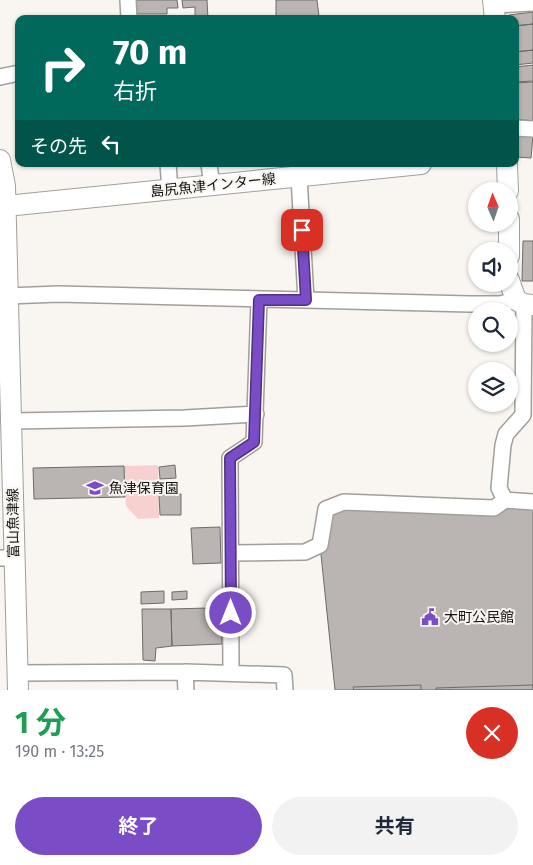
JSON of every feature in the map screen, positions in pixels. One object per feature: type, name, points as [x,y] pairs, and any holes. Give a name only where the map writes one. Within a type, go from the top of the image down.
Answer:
[{"type":"main road","name":"富山魚津線","points":[[0,160],[5,186],[3,206],[12,421],[7,558],[18,681]]},
{"type":"main road","name":"島尻魚津インター線","points":[[3,206],[393,167]]},
{"type":"main road","points":[[507,167],[508,182]]},
{"type":"main road","points":[[517,292],[524,303]]},
{"type":"street","points":[[128,0],[129,15]]},
{"type":"street","points":[[494,8],[533,3]]},
{"type":"street","points":[[0,77],[15,74]]},
{"type":"street","points":[[519,128],[533,129]]},
{"type":"street","points":[[168,167],[170,190]]},
{"type":"street","points":[[209,167],[212,186]]},
{"type":"street","points":[[299,177],[306,300]]},
{"type":"street","points":[[8,296],[58,294],[259,300],[524,303],[523,414],[506,434],[503,445],[499,488],[505,500]]},
{"type":"street","points":[[231,673],[230,458],[254,442],[259,300]]},
{"type":"street","points":[[12,421],[185,418],[256,414]]},
{"type":"street","points":[[231,553],[305,552],[320,544],[326,510],[344,502],[494,508],[505,500],[533,502]]},
{"type":"street","points":[[185,672],[186,690]]},
{"type":"street","points":[[18,681],[185,672],[231,673],[284,675],[285,690]]},
{"type":"shaded area","points":[[158,465],[159,518],[138,519],[126,506],[124,466]]},
{"type":"building","points":[[135,0],[177,0],[178,8],[167,8],[167,14],[136,14]]},
{"type":"building","points":[[182,0],[207,0],[208,15],[195,15],[195,7],[183,8]]},
{"type":"building","points":[[276,0],[317,0],[319,15],[276,15]]},
{"type":"building","points":[[533,12],[533,24],[519,26],[519,15],[509,15]]},
{"type":"building","points":[[533,24],[533,50],[519,52],[519,26]]},
{"type":"building","points":[[533,50],[533,63],[519,65],[519,52]]},
{"type":"building","points":[[533,65],[533,81],[519,82],[519,67]]},
{"type":"building","points":[[533,82],[533,121],[519,119],[519,83]]},
{"type":"building","points":[[519,132],[533,136],[531,158],[519,157]]},
{"type":"building","points":[[523,241],[533,241],[533,281],[522,281]]},
{"type":"building","points":[[175,465],[176,478],[160,479],[159,467]]},
{"type":"building","points":[[124,466],[125,497],[34,499],[33,468]]},
{"type":"building","points":[[181,494],[181,515],[160,515],[159,495]]},
{"type":"building","name":"大町公民館","points":[[533,498],[533,690],[335,690],[320,545],[326,509],[494,508]]},
{"type":"building","points":[[220,527],[221,563],[193,564],[191,528]]},
{"type":"building","points":[[164,591],[164,603],[141,604],[141,592]]},
{"type":"building","points":[[187,591],[187,599],[172,600],[172,592]]},
{"type":"building","points":[[208,608],[209,625],[221,625],[222,644],[172,646],[171,609]]},
{"type":"building","points":[[142,609],[171,609],[172,646],[156,648],[155,661],[143,660]]},
{"type":"building","points":[[421,685],[421,690],[354,690],[353,687]]},
{"type":"building","points":[[533,685],[533,690],[436,690],[436,688]]},
{"type":"place","name":"魚津保育園","points":[[95,488]]},
{"type":"place","name":"大町公民館","points":[[430,617]]},
{"type":"route","points":[[231,613],[230,458],[254,442],[259,300],[306,300],[302,230]]}]
